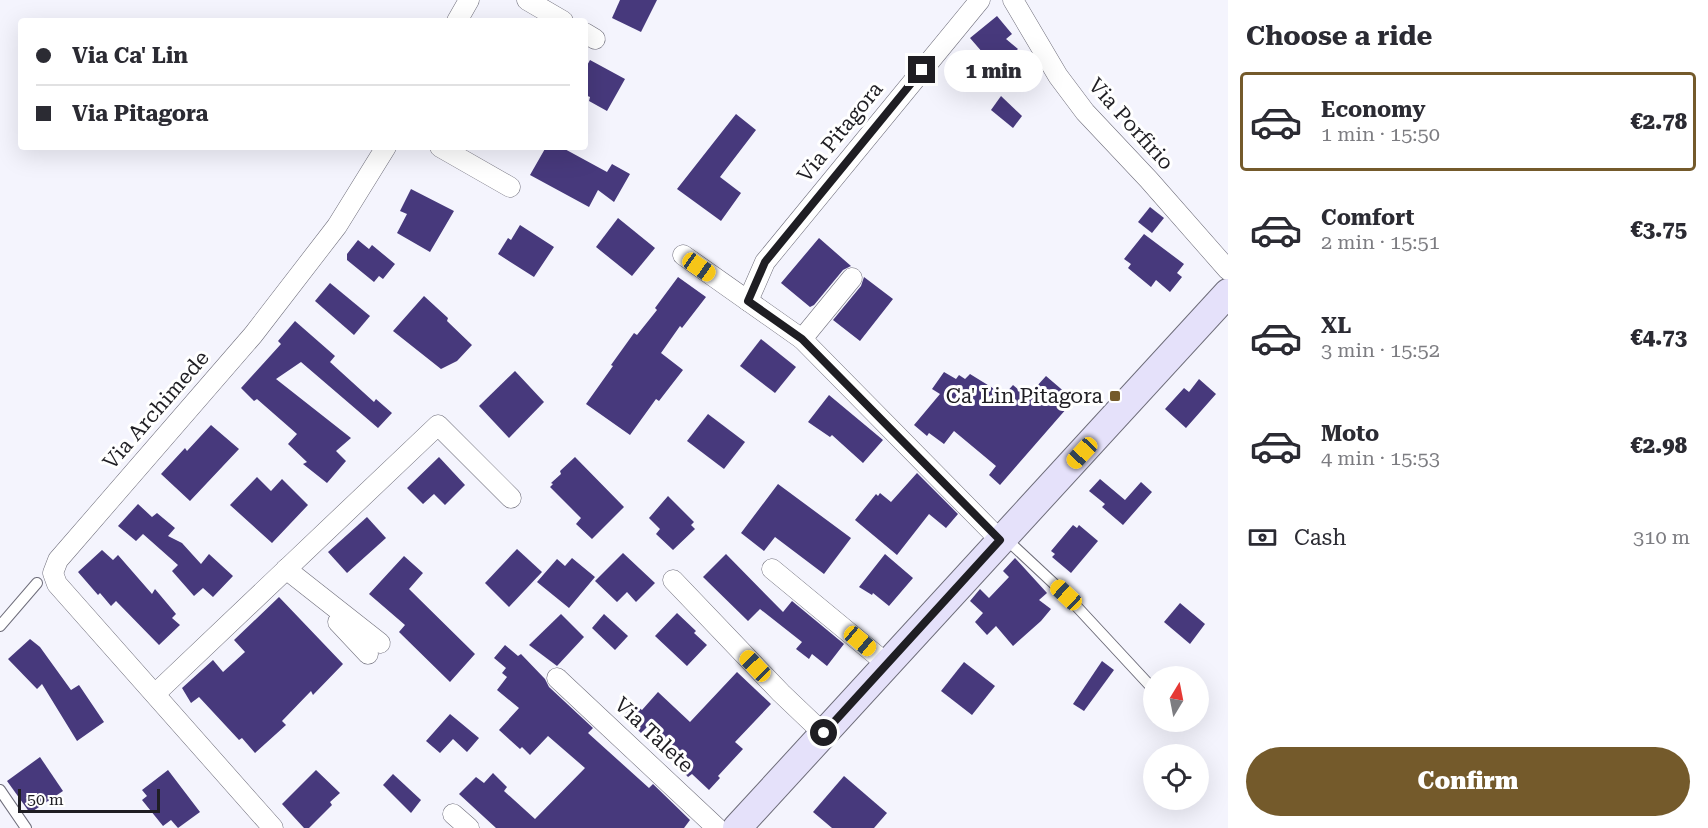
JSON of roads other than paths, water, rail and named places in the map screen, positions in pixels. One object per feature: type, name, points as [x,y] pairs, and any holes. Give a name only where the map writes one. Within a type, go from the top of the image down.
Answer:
[{"type":"street","points":[[460,18],[469,0]]},
{"type":"street","points":[[526,0],[558,18]]},
{"type":"street","name":"Via Pitagora","points":[[748,301],[765,262],[980,0]]},
{"type":"street","name":"Via Porfirio","points":[[1013,0],[1058,76],[1085,112],[1149,180],[1228,270]]},
{"type":"street","name":"Via Archimede","points":[[273,828],[156,693],[57,584],[53,573],[54,567],[66,551],[253,335],[337,226],[384,150]]},
{"type":"street","points":[[445,150],[510,188]]},
{"type":"street","points":[[683,255],[802,339],[1002,539]]},
{"type":"street","points":[[802,339],[852,279]]},
{"type":"street","points":[[736,828],[1228,293]]},
{"type":"street","points":[[156,693],[438,425],[512,498]]},
{"type":"street","points":[[286,569],[374,648]]},
{"type":"street","points":[[772,569],[887,664]]},
{"type":"street","points":[[673,580],[781,693],[824,733]]},
{"type":"street","name":"Via Talete","points":[[557,678],[717,828]]},
{"type":"street","points":[[453,814],[469,828]]},
{"type":"lane","points":[[1002,539],[1066,595],[1143,678]]},
{"type":"lane","points":[[0,626],[38,583]]},
{"type":"lane","points":[[0,790],[26,828]]},
{"type":"place","name":"Ca' Lin Pitagora","points":[[1115,396]]}]
